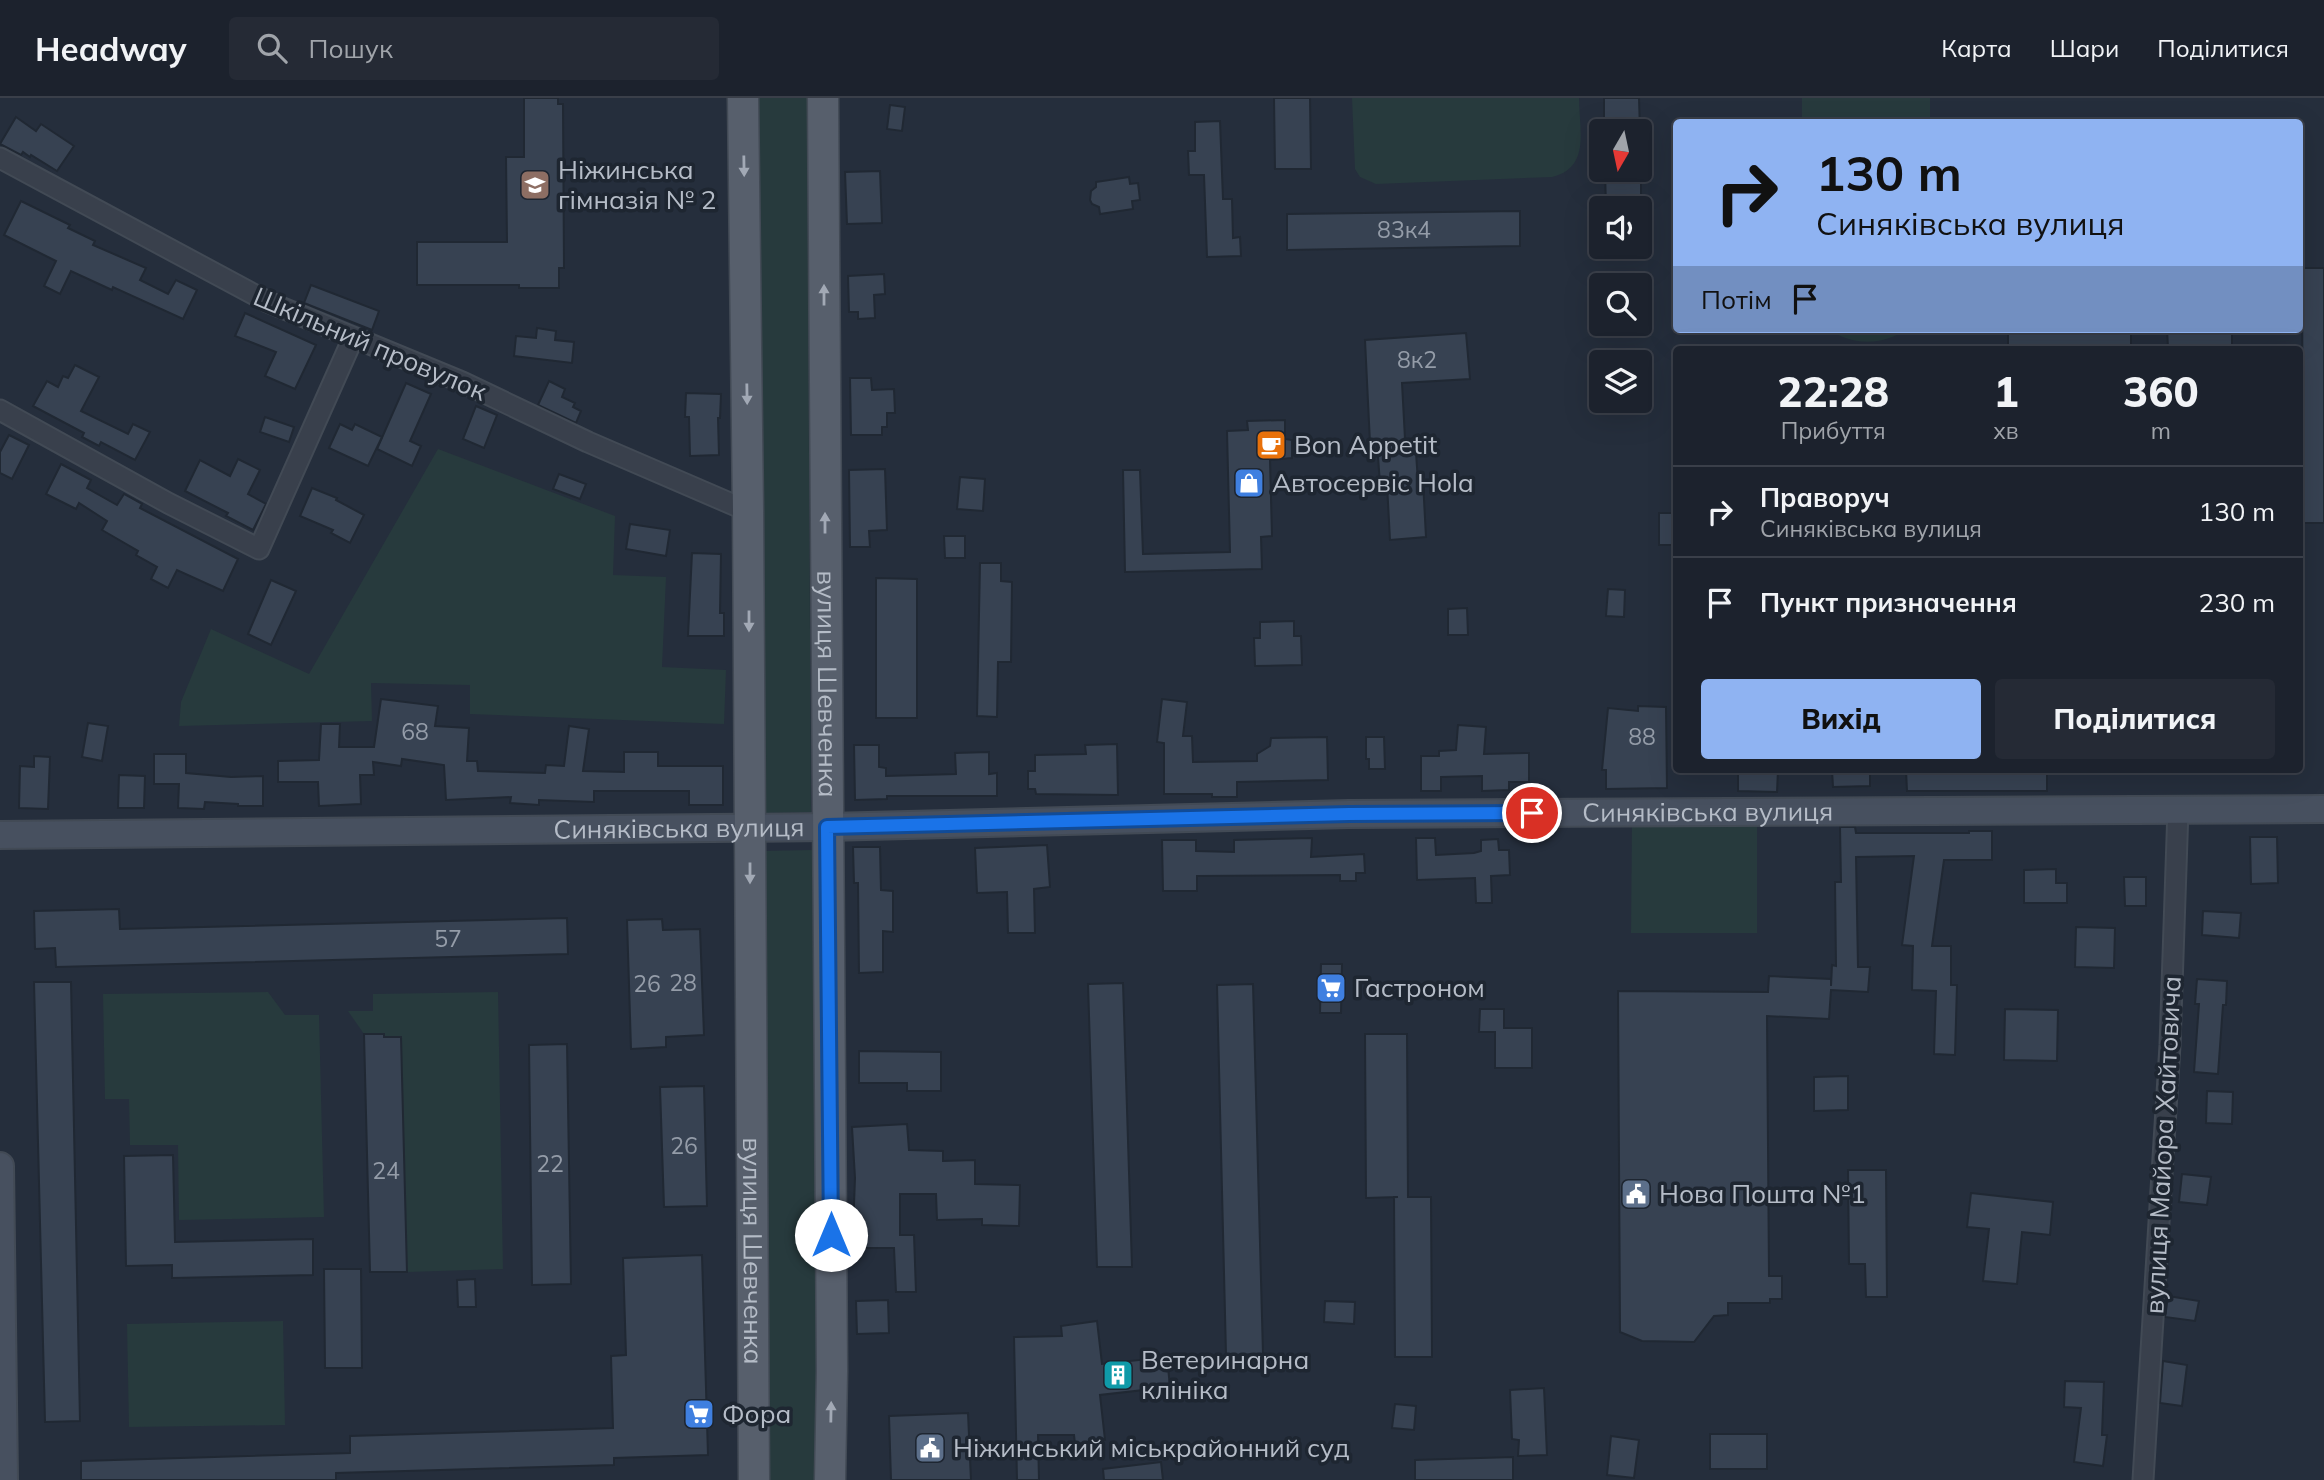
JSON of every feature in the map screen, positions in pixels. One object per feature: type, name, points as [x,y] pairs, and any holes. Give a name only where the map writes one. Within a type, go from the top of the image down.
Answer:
[{"type":"main road","name":"вулиця Шевченка","points":[[743,98],[754,1480]]},
{"type":"main road","name":"вулиця Шевченка","points":[[822,98],[832,1371],[830,1480]]},
{"type":"street","name":"Шкільний провулок","points":[[0,158],[268,302],[462,382],[588,442],[748,510]]},
{"type":"street","points":[[0,410],[168,503],[259,549],[353,338]]},
{"type":"street","name":"вулиця Майора Хайтовича","points":[[2143,1480],[2170,1045],[2178,809]]},
{"type":"street","name":"Синяківська вулиця","points":[[0,835],[827,827],[1349,814],[2324,809]]},
{"type":"street","points":[[0,1166],[4,1480]]},
{"type":"shaded area","points":[[755,98],[807,98],[811,812],[757,813]]},
{"type":"shaded area","points":[[1352,98],[1579,98],[1581,134],[1578,156],[1573,165],[1552,177],[1376,184],[1360,177],[1355,169]]},
{"type":"shaded area","points":[[1802,98],[1930,98],[1930,119],[1802,119]]},
{"type":"shaded area","points":[[1834,333],[1901,333],[1888,339],[1868,342]]},
{"type":"shaded area","points":[[438,449],[615,516],[613,575],[666,577],[662,667],[726,670],[724,724],[470,714],[470,685],[371,683],[372,721],[179,726],[181,702],[211,629],[309,674]]},
{"type":"shaded area","points":[[1632,821],[1757,822],[1757,933],[1631,933]]},
{"type":"shaded area","points":[[812,850],[818,1480],[762,1480],[757,851]]},
{"type":"shaded area","points":[[268,992],[285,1015],[319,1015],[324,1217],[179,1220],[178,1145],[130,1145],[129,1099],[105,1099],[103,994]]},
{"type":"shaded area","points":[[498,992],[503,1269],[407,1272],[401,1037],[364,1034],[348,1011],[373,1011],[373,994]]},
{"type":"shaded area","points":[[283,1321],[285,1425],[129,1427],[127,1324]]},
{"type":"building","name":"Ніжинська гімназія № 2","points":[[524,98],[558,98],[558,104],[563,104],[564,268],[559,268],[559,288],[519,288],[519,285],[417,285],[417,242],[507,242],[506,157],[524,157]]},
{"type":"building","points":[[1274,98],[1310,98],[1311,169],[1275,169]]},
{"type":"building","points":[[1604,98],[1639,98],[1640,119],[1604,119]]},
{"type":"building","points":[[890,105],[905,107],[902,131],[887,129]]},
{"type":"building","points":[[16,117],[36,131],[41,124],[74,146],[57,171],[31,155],[30,157],[23,152],[21,155],[0,144]]},
{"type":"building","points":[[1220,121],[1223,199],[1232,199],[1233,238],[1240,237],[1241,256],[1207,257],[1204,175],[1189,175],[1188,151],[1195,151],[1195,122]]},
{"type":"building","points":[[880,171],[882,223],[847,224],[845,172]]},
{"type":"building","points":[[1129,177],[1130,184],[1138,183],[1140,200],[1132,201],[1133,209],[1100,214],[1099,207],[1090,200],[1096,182]]},
{"type":"building","points":[[1605,182],[1641,182],[1641,196],[1606,196]]},
{"type":"building","points":[[21,201],[70,225],[68,228],[95,241],[93,245],[146,268],[140,280],[168,294],[176,280],[197,290],[183,319],[71,271],[60,294],[44,286],[56,261],[4,235]]},
{"type":"building","points":[[1520,211],[1520,246],[1287,250],[1287,214]]},
{"type":"building","points":[[2303,268],[2324,268],[2324,523],[2303,523]]},
{"type":"building","points":[[884,274],[885,294],[874,295],[875,318],[858,319],[858,312],[849,312],[848,276]]},
{"type":"building","points":[[311,285],[379,311],[372,330],[304,303]]},
{"type":"building","points":[[245,313],[316,345],[295,389],[265,376],[276,352],[235,336]]},
{"type":"building","points":[[537,328],[556,331],[555,340],[574,342],[572,363],[514,356],[516,336],[536,338]]},
{"type":"building","points":[[1466,333],[1470,379],[1402,383],[1405,439],[1415,438],[1418,482],[1423,481],[1426,537],[1390,540],[1387,484],[1380,484],[1377,443],[1370,443],[1365,340]]},
{"type":"building","points":[[2008,333],[2131,333],[2131,346],[2008,346]]},
{"type":"building","points":[[2167,333],[2232,333],[2232,346],[2168,346]]},
{"type":"building","points":[[75,365],[99,377],[81,411],[128,434],[133,424],[150,432],[135,460],[101,442],[99,446],[82,437],[84,433],[33,406],[47,381],[58,387],[63,376],[68,378]]},
{"type":"building","points":[[850,378],[871,378],[872,390],[894,389],[895,413],[887,413],[887,427],[882,427],[882,435],[851,435]]},
{"type":"building","points":[[549,381],[565,389],[562,397],[575,403],[573,407],[581,411],[576,423],[538,405]]},
{"type":"building","points":[[406,383],[431,394],[410,441],[421,446],[412,466],[377,449]]},
{"type":"building","points":[[686,393],[721,394],[718,418],[719,455],[690,456],[689,417],[685,417]]},
{"type":"building","points":[[476,406],[497,415],[484,448],[463,439]]},
{"type":"building","points":[[265,417],[294,427],[289,442],[260,432]]},
{"type":"building","points":[[1285,420],[1285,439],[1292,440],[1292,458],[1270,460],[1272,536],[1261,537],[1262,569],[1125,572],[1123,470],[1140,470],[1143,554],[1230,552],[1227,431],[1248,430],[1247,421]]},
{"type":"building","points":[[340,424],[352,430],[355,424],[382,437],[368,466],[329,448]]},
{"type":"building","points":[[9,435],[29,445],[12,479],[0,473],[0,452]]},
{"type":"building","points":[[238,459],[260,470],[248,494],[266,504],[253,530],[226,516],[228,513],[185,491],[200,460],[230,476]]},
{"type":"building","points":[[61,464],[91,480],[87,488],[117,505],[124,494],[142,504],[140,508],[238,559],[223,591],[177,570],[168,588],[151,579],[157,567],[136,555],[138,551],[102,530],[107,521],[79,503],[76,509],[46,494]]},
{"type":"building","points":[[885,469],[887,530],[869,531],[870,547],[850,547],[849,470]]},
{"type":"building","points":[[559,474],[586,484],[580,499],[553,489]]},
{"type":"building","points":[[960,477],[985,479],[983,511],[957,509]]},
{"type":"building","points":[[312,488],[337,498],[336,500],[364,515],[350,543],[331,533],[333,530],[300,516]]},
{"type":"building","points":[[1659,513],[1673,513],[1673,545],[1659,545]]},
{"type":"building","points":[[630,524],[670,530],[666,556],[626,549]]},
{"type":"building","points":[[944,536],[965,536],[965,558],[945,558]]},
{"type":"building","points":[[692,553],[721,554],[720,613],[724,613],[724,636],[688,636]]},
{"type":"building","points":[[980,563],[1001,563],[1001,581],[1012,582],[1011,662],[998,662],[997,717],[977,716]]},
{"type":"building","points":[[876,578],[917,579],[917,718],[876,718]]},
{"type":"building","points":[[271,580],[296,591],[271,645],[248,634]]},
{"type":"building","points":[[1608,589],[1625,590],[1624,617],[1606,616]]},
{"type":"building","points":[[1467,608],[1468,635],[1448,635],[1448,609]]},
{"type":"building","points":[[1294,621],[1294,636],[1301,636],[1302,665],[1255,666],[1254,638],[1260,638],[1260,622]]},
{"type":"building","points":[[381,699],[438,706],[435,726],[469,728],[467,761],[477,761],[478,771],[545,773],[546,765],[564,766],[569,726],[589,729],[583,771],[624,772],[624,752],[658,752],[658,766],[723,766],[723,805],[689,805],[689,791],[594,791],[594,802],[539,800],[539,805],[510,803],[511,797],[446,800],[444,765],[402,759],[401,766],[373,762],[374,775],[360,775],[361,804],[319,806],[318,782],[278,782],[278,761],[319,760],[321,724],[340,724],[339,747],[374,747]]},
{"type":"building","points":[[1162,699],[1187,702],[1183,736],[1192,736],[1193,762],[1257,761],[1257,754],[1270,746],[1271,738],[1327,737],[1328,780],[1237,782],[1237,797],[1164,794],[1164,743],[1157,742]]},
{"type":"building","points":[[1638,706],[1666,707],[1667,788],[1606,789],[1606,770],[1602,770],[1608,708],[1638,711]]},
{"type":"building","points":[[88,723],[108,726],[102,761],[82,757]]},
{"type":"building","points":[[1458,725],[1486,727],[1484,754],[1529,753],[1529,782],[1509,782],[1509,790],[1482,791],[1482,776],[1441,777],[1441,791],[1421,791],[1421,756],[1439,756],[1439,751],[1456,750]]},
{"type":"building","points":[[1366,737],[1384,737],[1385,769],[1369,769]]},
{"type":"building","points":[[1117,744],[1118,795],[1036,794],[1035,789],[1028,789],[1028,771],[1035,771],[1035,755],[1086,754],[1085,745]]},
{"type":"building","points":[[854,745],[879,745],[879,767],[886,768],[886,776],[956,774],[955,753],[989,752],[989,774],[997,773],[997,796],[887,796],[887,799],[855,800]]},
{"type":"building","points":[[154,754],[186,754],[186,773],[231,777],[263,776],[263,806],[205,802],[204,809],[178,808],[179,784],[154,784]]},
{"type":"building","points":[[34,756],[50,757],[48,809],[19,808],[20,766],[34,767]]},
{"type":"building","points":[[1778,773],[1777,792],[1738,791],[1738,774]]},
{"type":"building","points":[[1832,773],[1870,773],[1870,786],[1833,787]]},
{"type":"building","points":[[1906,773],[2047,773],[2047,791],[1907,791]]},
{"type":"building","points":[[119,775],[145,776],[144,808],[118,808]]},
{"type":"building","points":[[1840,827],[1855,827],[1856,833],[1992,831],[1992,860],[1944,860],[1932,946],[1951,946],[1951,985],[1957,985],[1955,1055],[1934,1054],[1936,991],[1912,990],[1913,946],[1902,945],[1914,856],[1856,857],[1858,967],[1870,967],[1868,992],[1831,990],[1829,1019],[1767,1016],[1769,1276],[1782,1276],[1782,1299],[1770,1299],[1770,1303],[1728,1303],[1728,1315],[1714,1316],[1694,1342],[1642,1341],[1620,1332],[1618,991],[1768,992],[1769,976],[1831,979],[1831,986],[1832,965],[1836,966],[1835,882],[1841,882]]},
{"type":"building","points":[[2250,837],[2277,837],[2278,883],[2251,884]]},
{"type":"building","points":[[1312,838],[1311,857],[1364,854],[1365,873],[1356,873],[1356,881],[1340,881],[1340,875],[1197,876],[1197,891],[1163,891],[1162,840],[1196,840],[1196,851],[1234,852],[1234,840]]},
{"type":"building","points":[[1416,838],[1435,838],[1436,855],[1474,853],[1481,851],[1481,840],[1498,839],[1499,850],[1509,850],[1510,875],[1491,876],[1492,903],[1476,903],[1475,878],[1417,880]]},
{"type":"building","points":[[1047,845],[1050,887],[1034,889],[1035,933],[1008,933],[1007,892],[977,893],[975,848]]},
{"type":"building","points":[[853,847],[880,847],[881,890],[893,891],[893,932],[883,931],[883,972],[859,973],[858,883],[854,883]]},
{"type":"building","points":[[2056,869],[2056,883],[2067,883],[2067,903],[2024,903],[2024,870]]},
{"type":"building","points":[[2124,877],[2146,877],[2146,906],[2125,906]]},
{"type":"building","points":[[119,909],[120,929],[567,918],[568,954],[56,967],[55,948],[35,949],[34,911]]},
{"type":"building","points":[[2203,911],[2241,913],[2239,938],[2202,935]]},
{"type":"building","points":[[662,919],[663,930],[700,929],[704,1035],[666,1037],[666,1047],[631,1049],[627,920]]},
{"type":"building","points":[[2076,927],[2115,928],[2114,968],[2075,967]]},
{"type":"building","name":"Гастроном","points":[[1321,964],[1342,964],[1341,1013],[1320,1013]]},
{"type":"building","points":[[2197,979],[2227,981],[2218,1074],[2194,1072],[2199,1004],[2195,1004]]},
{"type":"building","points":[[34,982],[71,982],[80,1421],[45,1422]]},
{"type":"building","points":[[1123,983],[1132,1267],[1097,1267],[1088,984]]},
{"type":"building","points":[[1253,984],[1263,1354],[1226,1355],[1217,985]]},
{"type":"building","points":[[1480,1009],[1504,1009],[1504,1028],[1532,1028],[1532,1068],[1495,1068],[1495,1032],[1479,1032]]},
{"type":"building","points":[[2005,1009],[2058,1010],[2057,1061],[2004,1060]]},
{"type":"building","points":[[364,1034],[401,1037],[407,1272],[370,1272]]},
{"type":"building","points":[[1365,1034],[1407,1034],[1408,1197],[1431,1197],[1432,1357],[1395,1357],[1394,1197],[1366,1198]]},
{"type":"building","points":[[567,1044],[571,1284],[532,1285],[529,1045]]},
{"type":"building","points":[[859,1051],[941,1052],[941,1091],[907,1091],[907,1083],[859,1083]]},
{"type":"building","points":[[1848,1076],[1848,1110],[1814,1111],[1814,1077]]},
{"type":"building","points":[[704,1086],[707,1206],[664,1207],[660,1087]]},
{"type":"building","points":[[2207,1091],[2233,1092],[2232,1124],[2206,1123]]},
{"type":"building","points":[[907,1124],[909,1150],[943,1151],[943,1161],[975,1160],[975,1184],[1020,1185],[1019,1226],[982,1225],[982,1219],[937,1220],[936,1194],[900,1194],[900,1235],[914,1235],[916,1292],[896,1292],[894,1248],[857,1248],[856,1230],[853,1230],[855,1178],[852,1127]]},
{"type":"building","points":[[173,1155],[175,1242],[313,1239],[313,1275],[172,1278],[172,1265],[126,1266],[124,1156]]},
{"type":"building","points":[[1848,1170],[1886,1170],[1887,1297],[1866,1297],[1865,1264],[1849,1264]]},
{"type":"building","points":[[2182,1174],[2211,1177],[2207,1205],[2179,1202]]},
{"type":"building","points":[[1971,1193],[2053,1202],[2050,1235],[2022,1232],[2017,1284],[1983,1281],[1989,1229],[1967,1227]]},
{"type":"building","points":[[702,1255],[708,1455],[614,1458],[614,1465],[336,1473],[336,1480],[81,1480],[81,1461],[350,1453],[350,1436],[613,1428],[611,1356],[626,1355],[623,1258]]},
{"type":"building","points":[[324,1269],[361,1269],[362,1368],[325,1368]]},
{"type":"building","points":[[475,1279],[476,1307],[458,1307],[457,1280]]},
{"type":"building","points":[[2168,1296],[2199,1301],[2195,1321],[2165,1317]]},
{"type":"building","points":[[888,1300],[889,1333],[857,1334],[856,1301]]},
{"type":"building","points":[[1325,1301],[1355,1302],[1354,1324],[1324,1322]]},
{"type":"building","points":[[1097,1321],[1102,1364],[1167,1357],[1170,1387],[1100,1395],[1105,1440],[1075,1444],[1074,1435],[1038,1435],[1039,1480],[1017,1480],[1014,1337],[1062,1336],[1061,1326]]},
{"type":"building","points":[[2163,1361],[2187,1365],[2182,1406],[2160,1403]]},
{"type":"building","points":[[2065,1381],[2104,1382],[2102,1435],[2107,1435],[2103,1466],[2074,1462],[2081,1408],[2064,1407]]},
{"type":"building","points":[[1544,1388],[1547,1455],[1518,1456],[1519,1440],[1512,1439],[1510,1390]]},
{"type":"building","points":[[1395,1404],[1416,1406],[1414,1430],[1392,1428]]},
{"type":"building","name":"Ніжинський міськрайонний суд","points":[[968,1413],[971,1480],[891,1480],[889,1416]]},
{"type":"building","points":[[1710,1434],[1767,1434],[1767,1469],[1710,1469]]},
{"type":"building","points":[[1611,1436],[1639,1440],[1634,1478],[1607,1475]]},
{"type":"building","points":[[1513,1457],[1513,1480],[1415,1480],[1415,1460]]},
{"type":"building","points":[[1161,1462],[1163,1480],[1104,1480],[1103,1469]]},
{"type":"place","name":"Ніжинська гімназія № 2","points":[[535,185]]},
{"type":"place","name":"Bon Appetit","points":[[1271,445]]},
{"type":"place","name":"Автосервіс Hola","points":[[1249,483]]},
{"type":"place","name":"Гастроном","points":[[1331,988]]},
{"type":"place","name":"Нова Пошта №1","points":[[1636,1194]]},
{"type":"place","name":"Ветеринарна клініка","points":[[1118,1375]]},
{"type":"place","name":"Фора","points":[[699,1414]]},
{"type":"place","name":"Ніжинський міськрайонний суд","points":[[930,1448]]},
{"type":"route","points":[[831,1235],[827,827],[1349,814],[1532,813]]}]
